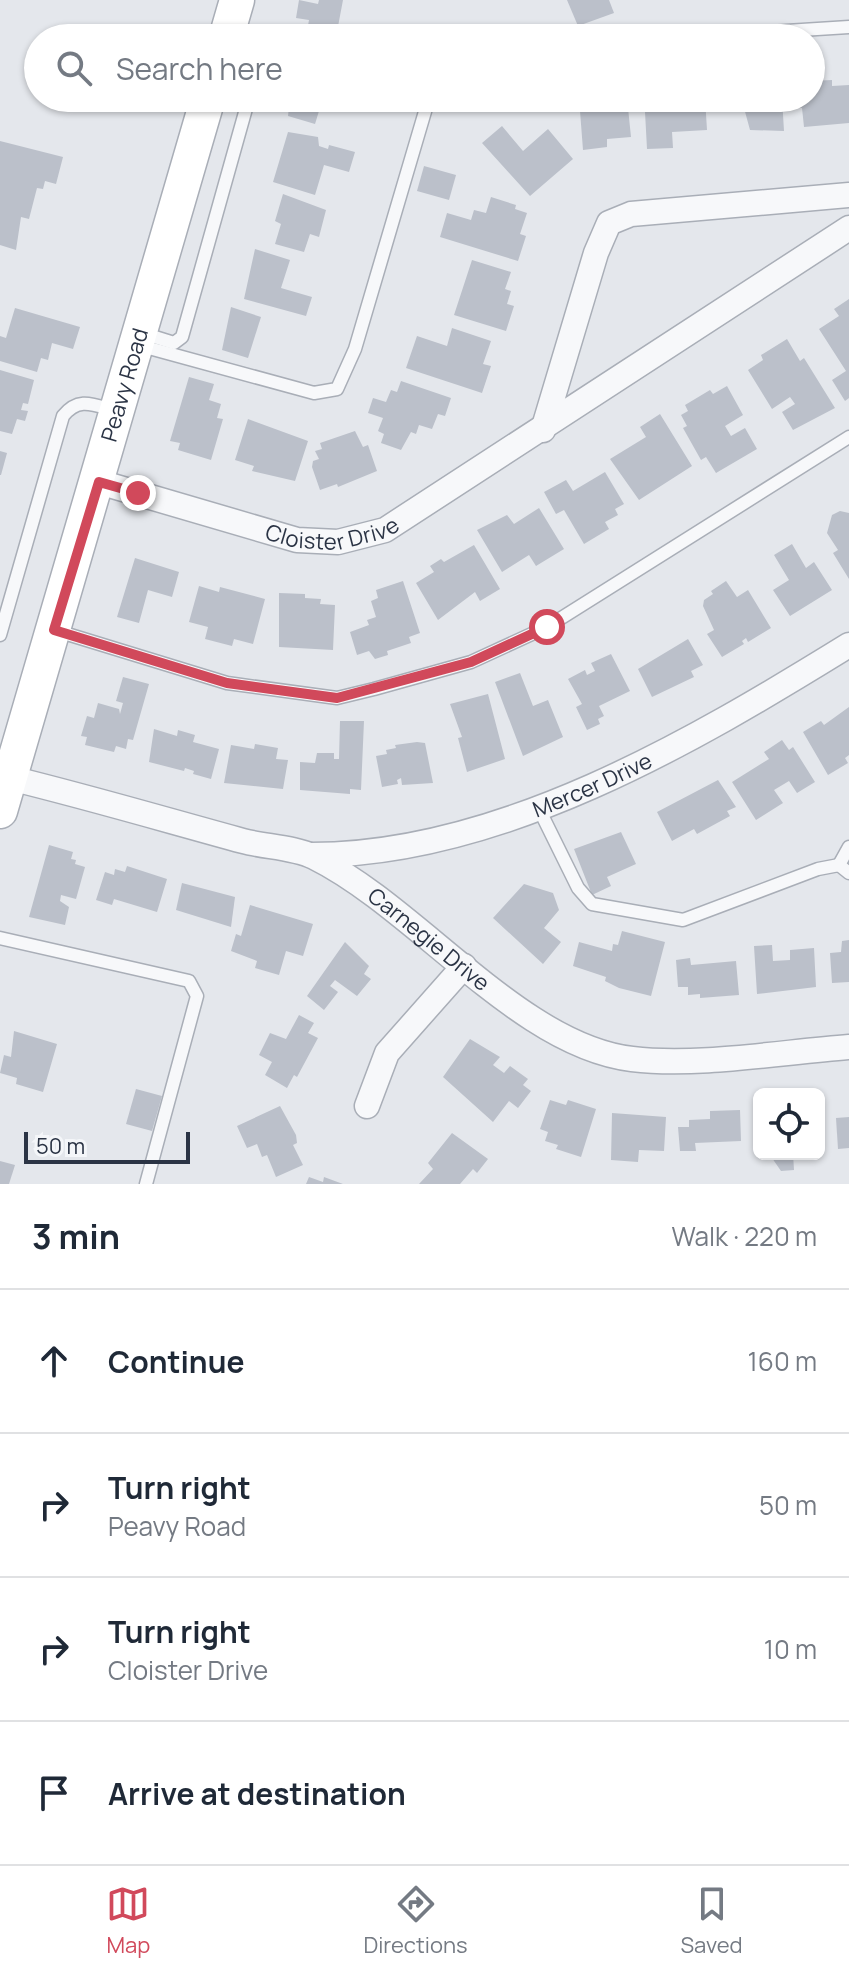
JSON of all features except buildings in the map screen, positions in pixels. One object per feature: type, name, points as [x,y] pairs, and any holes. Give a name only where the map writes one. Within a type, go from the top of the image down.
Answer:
[{"type":"street","points":[[230,24],[237,0]]},
{"type":"street","name":"Peavy Road","points":[[0,811],[5,776],[99,482],[204,112]]},
{"type":"street","points":[[543,430],[596,253],[609,223],[631,214],[849,195]]},
{"type":"street","name":"Cloister Drive","points":[[99,482],[297,540],[338,542],[385,530],[849,228]]},
{"type":"street","name":"Mercer Drive","points":[[311,855],[360,855],[399,850],[539,809],[656,756],[757,702],[849,645]]},
{"type":"street","name":"Carnegie Drive","points":[[5,776],[258,845],[311,855],[392,905],[523,1012],[580,1045],[631,1059],[680,1060],[849,1047]]},
{"type":"street","points":[[367,1106],[387,1053],[464,966]]},
{"type":"lane","points":[[825,29],[849,27]]},
{"type":"lane","points":[[140,339],[174,343],[182,337],[245,112]]},
{"type":"lane","points":[[140,339],[314,393],[337,389],[355,349],[425,112]]},
{"type":"lane","points":[[0,635],[63,416],[71,406],[82,402],[118,411]]},
{"type":"lane","points":[[54,630],[227,683],[337,698],[471,662],[547,627],[849,437]]},
{"type":"lane","points":[[539,809],[578,888],[592,904],[673,921],[818,869],[844,869],[849,847]]},
{"type":"lane","points":[[0,938],[189,981],[197,996],[146,1184]]},
{"type":"route","points":[[138,493],[99,482],[54,630],[227,683],[337,698],[471,662],[547,627]]}]
